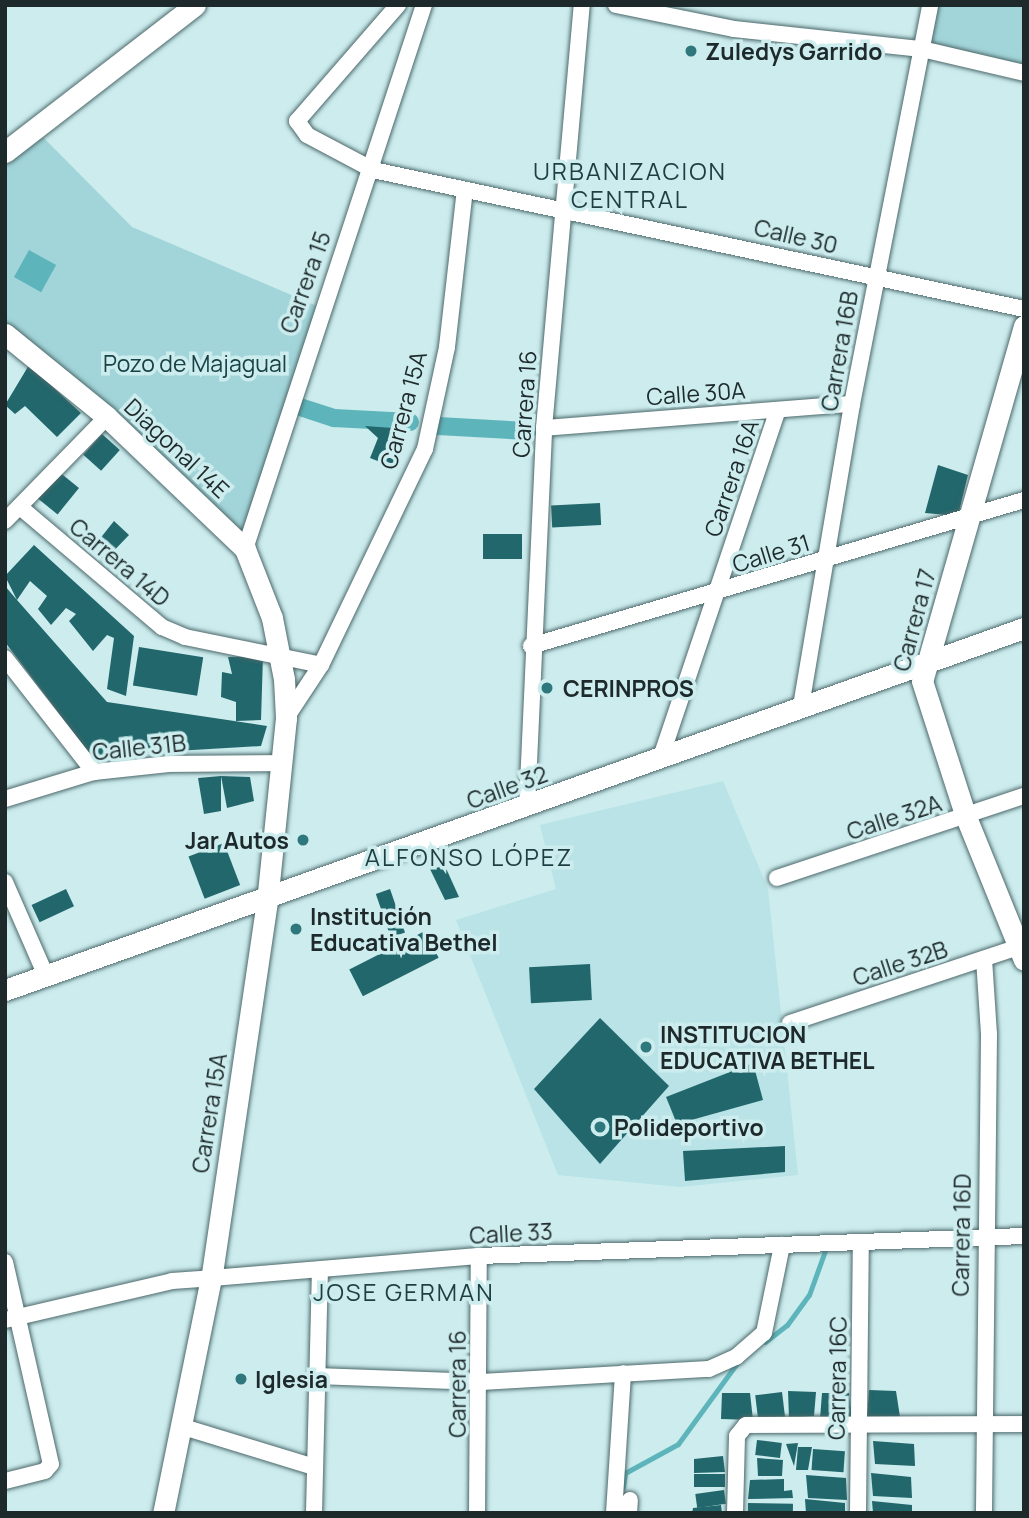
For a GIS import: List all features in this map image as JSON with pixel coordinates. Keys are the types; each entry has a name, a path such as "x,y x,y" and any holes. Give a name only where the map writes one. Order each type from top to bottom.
{"street":[{"path":"5,152 195,5"},
{"name":"Calle 30","path":"398,5 301,111 297,121 307,135 373,170 563,207 1024,309"},
{"name":"Carrera 15","path":"245,549 373,170 424,5"},
{"name":"Carrera 16","path":"527,807 531,646 544,428 582,5"},
{"path":"616,5 734,29 922,49 1024,73"},
{"name":"Carrera 16B","path":"801,706 852,404 930,5"},
{"name":"Carrera 15A","path":"286,718 320,665 425,449 447,347 465,190"},
{"name":"Carrera 17","path":"1022,950 966,817 923,693 924,663 971,517 1024,326"},
{"name":"Diagonal 14E","path":"5,334 107,417 245,549"},
{"name":"Calle 30A","path":"544,428 852,404"},
{"name":"Carrera 16A","path":"660,760 778,410"},
{"path":"5,521 107,417"},
{"name":"Calle 31","path":"531,646 715,594 1024,500"},
{"name":"Carrera 14D","path":"20,507 162,627 280,656"},
{"path":"245,549 260,580 280,656 320,665"},
{"name":"Calle 32","path":"5,990 267,901 660,760 801,706 1024,628"},
{"name":"Carrera 15A","path":"163,1513 211,1278 267,901 286,718 280,656"},
{"path":"5,657 94,772"},
{"name":"Calle 31B","path":"5,799 94,772 169,764 281,763"},
{"name":"Calle 32A","path":"777,878 1024,796"},
{"path":"5,882 46,976"},
{"name":"Calle 32B","path":"790,1023 984,959 1022,950"},
{"name":"Carrera 16D","path":"984,959 989,1034 983,1240 985,1513"},
{"name":"Calle 33","path":"13,1318 211,1278 479,1256 983,1240 1024,1236"},
{"name":"Carrera 16C","path":"858,1513 861,1244"},
{"path":"316,1376 481,1382 709,1369 736,1357 764,1333 782,1245"},
{"name":"Carrera 16","path":"477,1513 481,1382 479,1256"},
{"path":"5,1262 13,1318 51,1464 45,1471 5,1481"},
{"path":"314,1513 320,1271"},
{"path":"614,1513 623,1373"},
{"path":"735,1513 740,1430 859,1424 1024,1424"},
{"path":"180,1426 314,1467"}],"shaded area":[{"path":"29,250 56,265 41,292 14,277"},
{"name":"INSTITUCION EDUCATIVA BETHEL","path":"723,781 768,889 798,1175 680,1187 558,1175 456,920 556,889 540,825"}],"green space":[{"path":"930,5 1024,5 1024,73 922,49"},
{"name":"Pozo de Majagual","path":"35,129 132,227 324,309 242,555 5,334 5,152"}],"building":[{"path":"29,365 81,413 57,437 25,406 15,414 5,405"},
{"path":"365,426 407,429 393,467 370,458 378,438"},
{"path":"102,434 120,450 101,471 83,455"},
{"path":"938,465 968,475 958,516 925,513"},
{"path":"58,471 79,488 58,514 37,497"},
{"path":"600,503 601,525 552,528 551,506"},
{"path":"114,521 129,535 105,560 91,550"},
{"path":"483,534 522,534 522,559 483,559"},
{"path":"34,545 134,636 126,696 107,689 114,638 107,635 93,651 69,621 76,614 66,608 51,625 38,609 47,596 30,581 17,600 5,576"},
{"path":"5,586 107,702 267,726 261,746 91,756 5,642"},
{"path":"139,647 203,657 197,696 133,686"},
{"path":"263,656 261,720 236,721 236,702 221,697 222,672 232,674 228,657"},
{"path":"221,776 250,777 254,801 227,808"},
{"path":"221,776 221,811 204,814 198,778"},
{"path":"224,843 240,885 205,899 189,857"},
{"path":"445,866 459,897 445,900 430,869"},
{"path":"66,889 74,906 40,922 32,905"},
{"path":"390,889 405,932 391,937 376,894"},
{"path":"425,931 439,958 363,996 349,970"},
{"path":"590,964 592,1000 531,1003 529,967"},
{"name":"Polideportivo","path":"600,1018 669,1086 600,1164 534,1089"},
{"path":"753,1063 763,1100 677,1124 666,1097"},
{"path":"785,1146 785,1172 685,1181 683,1151"},
{"path":"869,1390 896,1391 900,1417 867,1417"},
{"path":"788,1391 816,1392 814,1416 789,1418"},
{"path":"782,1392 785,1418 758,1421 755,1395"},
{"path":"722,1393 750,1393 753,1420 721,1419"},
{"path":"822,1393 849,1393 852,1420 820,1419"},
{"path":"757,1440 782,1443 780,1458 755,1455"},
{"path":"873,1441 914,1444 915,1466 875,1464"},
{"path":"798,1443 794,1466 786,1444"},
{"path":"798,1447 812,1447 808,1470 796,1470"},
{"path":"813,1449 845,1451 843,1472 812,1470"},
{"path":"723,1456 725,1472 694,1473 694,1459"},
{"path":"757,1458 783,1460 782,1476 758,1476"},
{"path":"871,1473 911,1477 912,1498 873,1496"},
{"path":"694,1474 725,1474 725,1487 694,1487"},
{"path":"806,1475 846,1478 847,1500 808,1498"},
{"path":"784,1479 784,1491 792,1490 793,1498 748,1499 750,1480"},
{"path":"724,1490 726,1504 697,1508 695,1494"},
{"path":"805,1499 845,1503 845,1513 806,1513"},
{"path":"872,1501 912,1505 912,1513 873,1513"},
{"path":"748,1503 793,1504 793,1513 748,1513"},
{"path":"721,1505 722,1513 692,1513 693,1508"}],"waterway":[{"path":"300,407 334,418 410,422"},
{"path":"438,426 528,431"},
{"path":"765,1342 787,1325 809,1295 826,1248"},
{"path":"623,1487 625,1473 678,1444 737,1363"}],"place":[{"name":"Zuledys Garrido","path":"691,51"},
{"name":"CERINPROS","path":"547,688"},
{"name":"Jar Autos","path":"303,840"},
{"name":"Institución Educativa Bethel","path":"296,929"},
{"name":"INSTITUCION EDUCATIVA BETHEL","path":"646,1047"},
{"name":"Polideportivo","path":"600,1127"},
{"name":"Iglesia","path":"241,1379"}],"district":[{"name":"URBANIZACION CENTRAL","path":"630,185"},
{"name":"ALFONSO LÓPEZ","path":"469,857"},
{"name":"JOSE GERMAN","path":"404,1292"}]}
